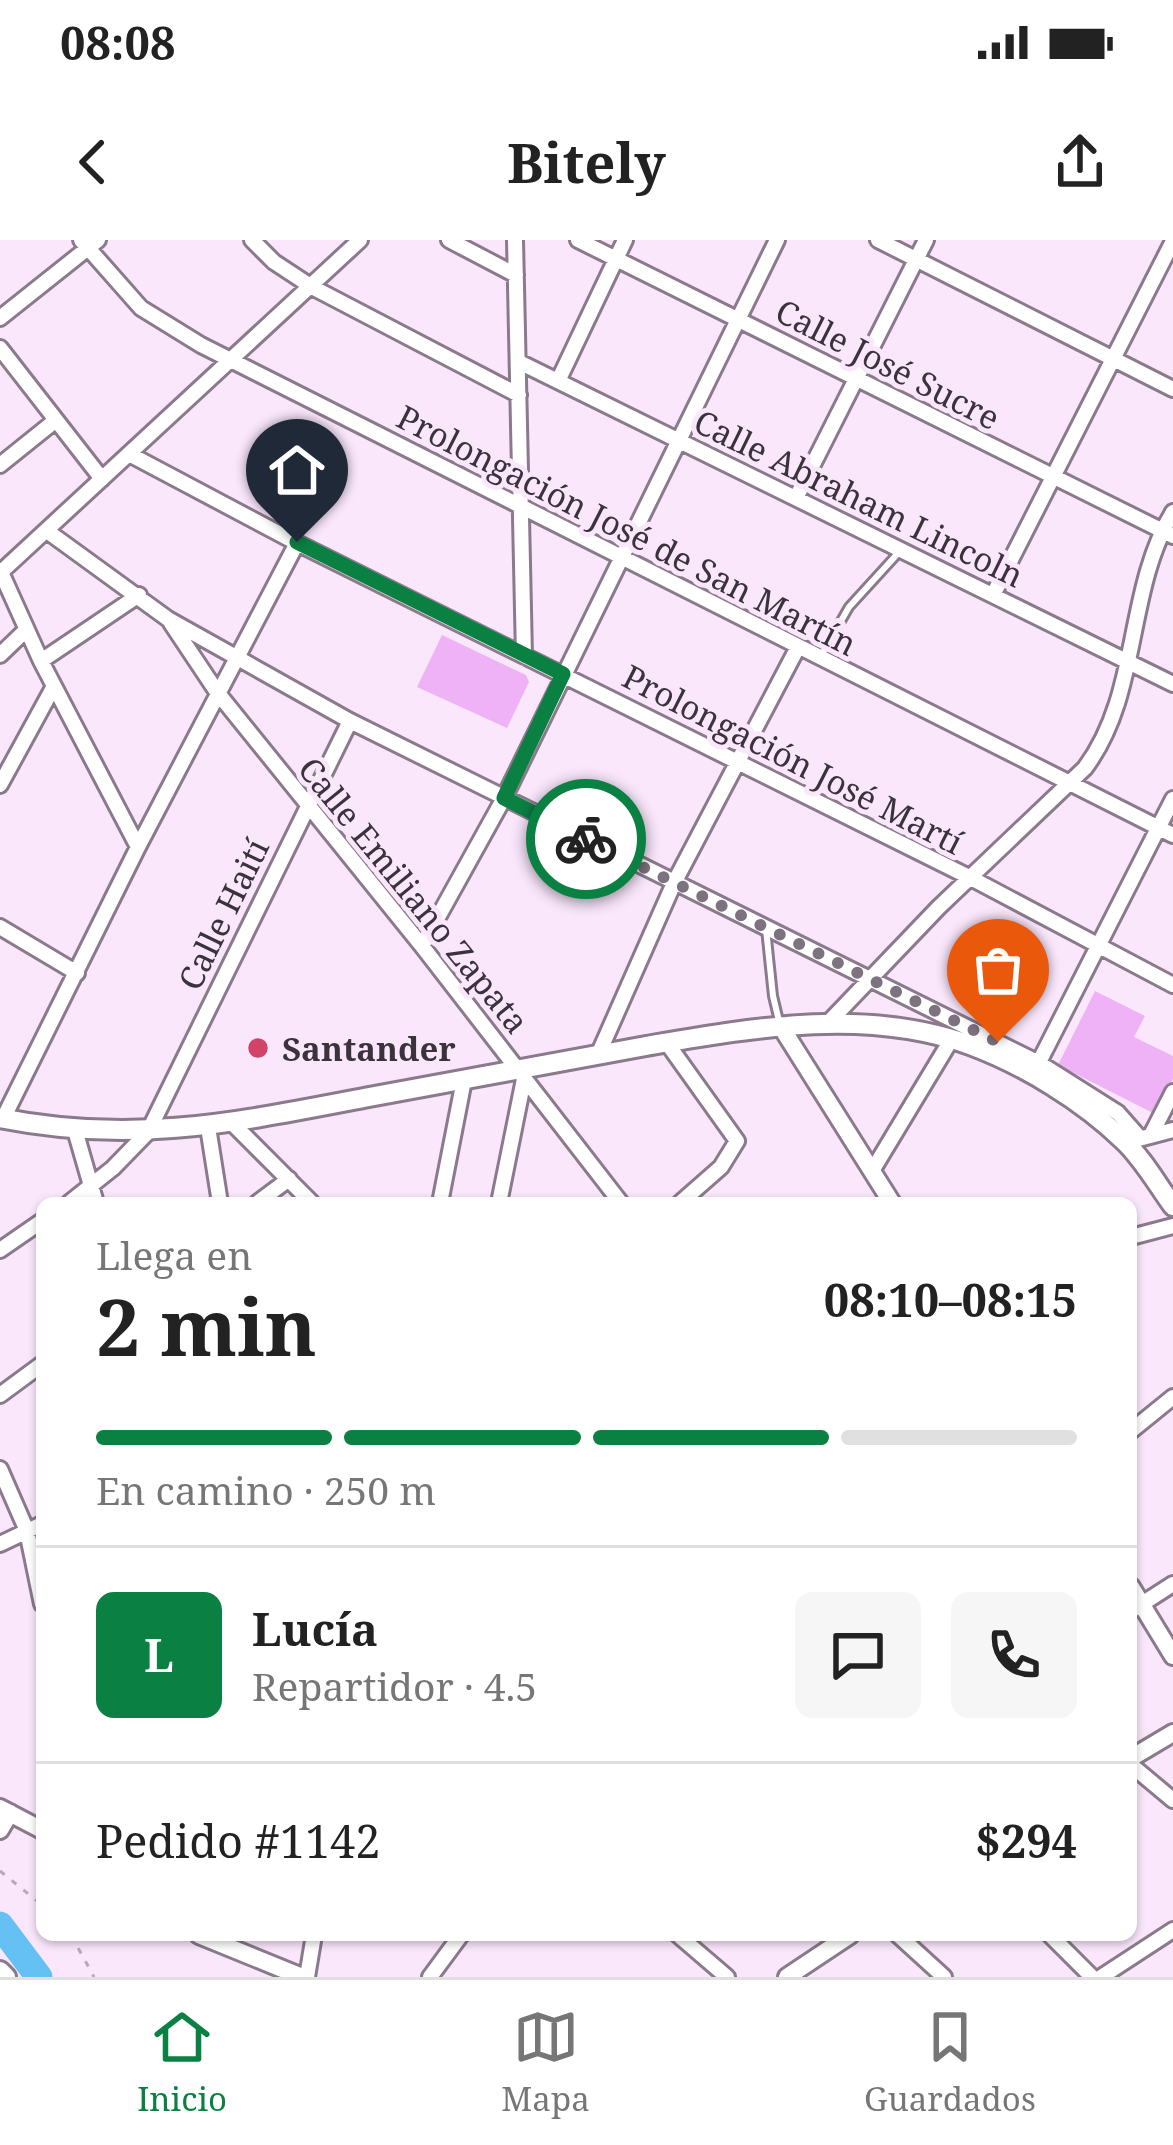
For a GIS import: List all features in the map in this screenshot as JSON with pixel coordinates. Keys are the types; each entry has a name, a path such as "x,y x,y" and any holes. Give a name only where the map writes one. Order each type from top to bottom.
{"main road":[{"path":"2,1119 75,1130 148,1132 208,1127 780,1025 893,1028 951,1040 1035,1069 1100,1120 1139,1139 1173,1206"}],"street":[{"path":"252,240 274,262 312,286 519,395"},
{"path":"138,847 41,661 1,571 360,240"},
{"path":"449,240 516,274"},
{"path":"515,240 524,656"},
{"name":"Calle José Sucre","path":"578,240 1167,533"},
{"path":"559,379 625,240"},
{"path":"422,946 504,798 777,240"},
{"path":"878,240 1173,389"},
{"path":"797,496 926,240"},
{"path":"993,596 1172,240"},
{"path":"0,318 89,243"},
{"name":"Prolongación José de San Martín","path":"89,243 141,308 232,360 1166,831"},
{"path":"0,348 102,479"},
{"name":"Calle Abraham Lincoln","path":"519,362 1173,684"},
{"path":"0,465 56,420"},
{"name":"Prolongación José Martí","path":"131,455 969,877 1173,985"},
{"path":"827,1024 1098,751 1127,663 1143,576 1173,512"},
{"path":"47,531 168,619 234,658 350,721 872,980 1035,1069 1166,831 1173,799"},
{"path":"2,1119 297,542"},
{"path":"41,661 139,595"},
{"name":"Calle Emiliano Zapata","path":"168,619 217,692 616,1197"},
{"path":"0,655 26,630"},
{"path":"598,1055 674,883 798,647"},
{"path":"1,778 54,686"},
{"name":"Calle Haití","path":"93,1196 148,1132 350,721"},
{"path":"0,927 77,973"},
{"path":"780,1025 888,1197"},
{"path":"872,1171 951,1040"},
{"path":"667,1043 735,1136 731,1154 686,1197"},
{"path":"500,1197 522,1074"},
{"path":"441,1197 464,1080"},
{"path":"1139,1139 1173,1093"},
{"path":"232,1123 305,1197"},
{"path":"208,1127 219,1197"},
{"path":"75,1130 93,1196"},
{"path":"1139,1139 1173,1130"},
{"path":"265,1197 289,1179"},
{"path":"0,1250 36,1225"},
{"path":"1137,1235 1173,1226"},
{"path":"0,1395 36,1368"},
{"path":"1137,1427 1173,1397"},
{"path":"0,1469 27,1531 36,1575"},
{"path":"0,1544 36,1527"},
{"path":"1137,1606 1173,1584"},
{"path":"1137,1608 1173,1656"},
{"path":"1137,1757 1173,1733"},
{"path":"1137,1767 1173,1800"},
{"path":"0,1830 5,1810 36,1828"},
{"path":"1057,1941 1096,1977 1173,1930"},
{"path":"215,1941 304,1977 313,1941"},
{"path":"430,1977 457,1941"},
{"path":"685,1941 728,1977"},
{"path":"787,1977 841,1941"},
{"path":"905,1941 944,1977"}],"lane":[{"path":"820,657 849,607 901,550"},
{"path":"766,929 772,996 780,1025"}],"path":[{"path":"0,1871 36,1900"},
{"path":"73,1941 94,1977"}],"building":[{"path":"442,635 526,675 529,682 507,728 417,687"},
{"path":"1095,991 1145,1016 1134,1037 1173,1056 1173,1079 1155,1114 1058,1065"}],"waterway":[{"path":"0,1925 39,1977"}],"way so far":[{"path":"586,839 998,1042"}],"place":[{"name":"Santander","path":"258,1048"}],"route":[{"path":"297,542 563,674 504,798 586,839"}]}
